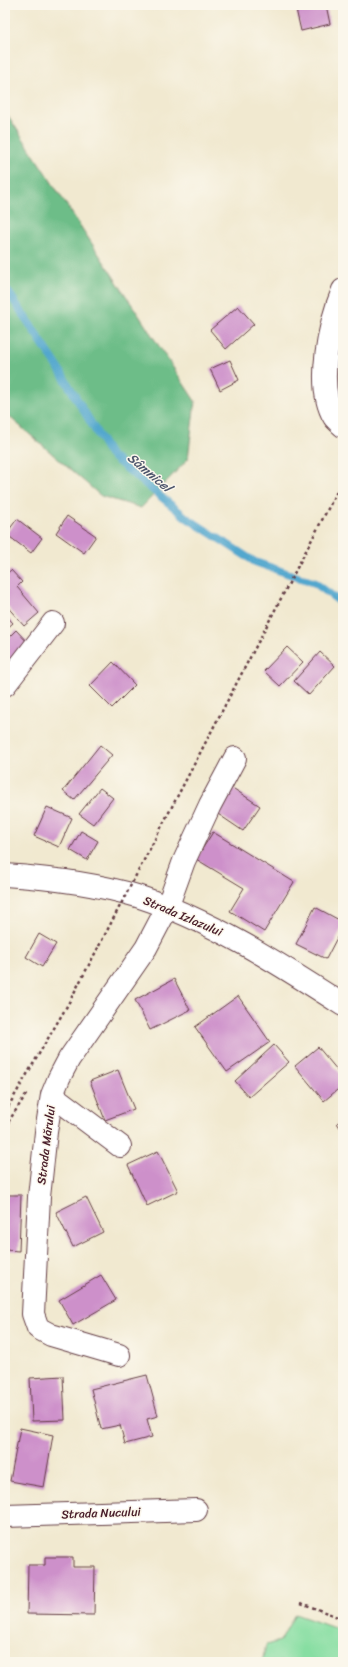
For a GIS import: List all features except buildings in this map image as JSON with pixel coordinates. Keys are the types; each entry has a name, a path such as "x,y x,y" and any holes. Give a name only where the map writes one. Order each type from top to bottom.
{"street":[{"path":"343,290 336,307 326,352 325,392 334,418 343,426"},
{"path":"5,685 53,623"},
{"name":"Strada Mărului","path":"119,1355 52,1335 38,1328 33,1314 39,1197 52,1095 69,1059 146,948 167,908 194,840 210,805 235,758"},
{"name":"Strada Izlazului","path":"5,876 47,878 102,887 136,896 227,934 284,967 343,1005"},
{"path":"52,1095 120,1146"},
{"name":"Strada Nucului","path":"5,1516 196,1510"}],"path":[{"path":"5,1112 67,1006 343,480"},
{"path":"301,1604 343,1619"}],"green space":[{"path":"5,111 195,401 188,459 141,508 101,496 5,413"},
{"path":"295,1614 343,1631 343,1662 262,1662 266,1645 280,1641"}],"waterway":[{"name":"Sâmnicel","path":"5,289 56,364 110,455 187,518 255,562 315,583 343,604"}]}
